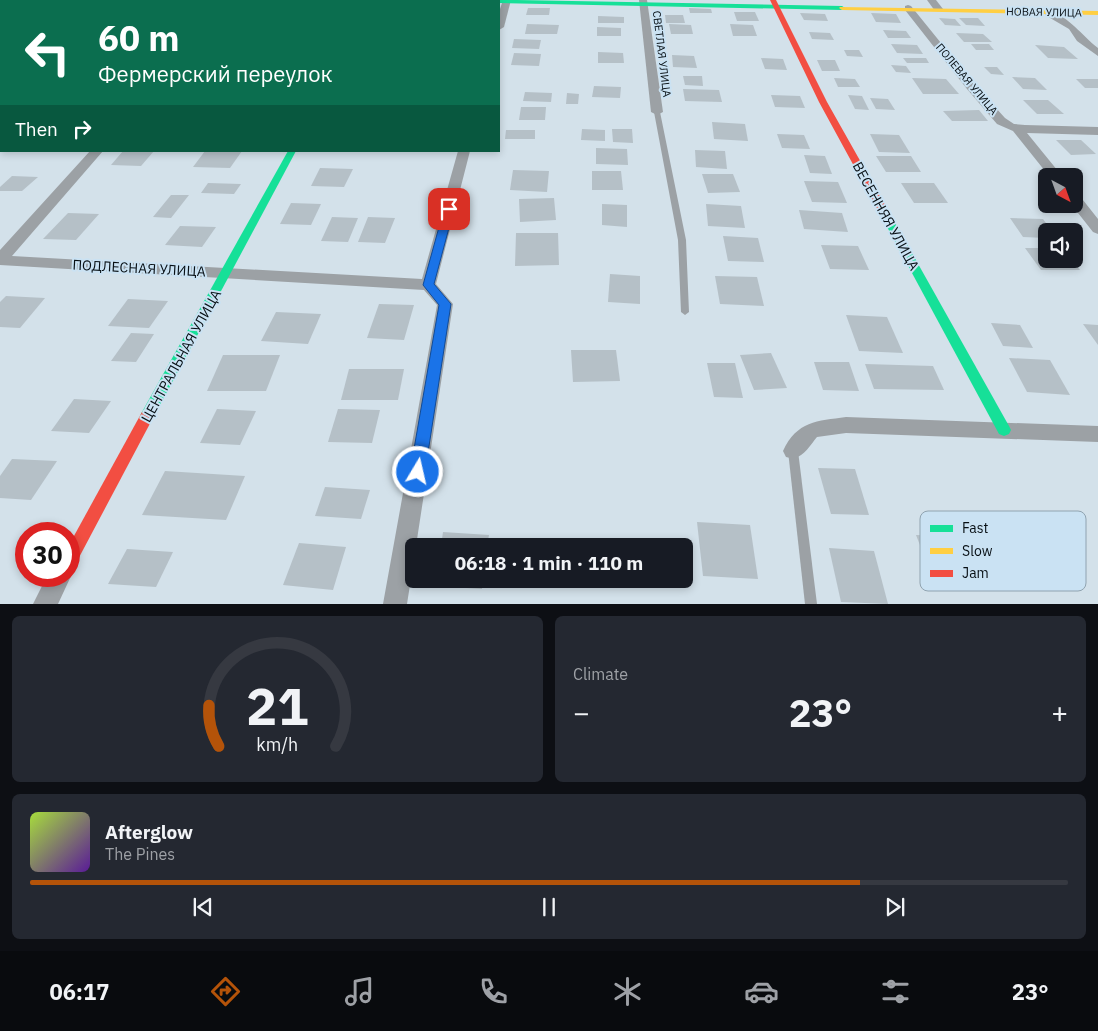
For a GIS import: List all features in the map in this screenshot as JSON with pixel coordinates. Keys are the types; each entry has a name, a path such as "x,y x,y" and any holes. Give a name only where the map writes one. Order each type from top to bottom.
{"street":[{"name":"НОВАЯ УЛИЦА","path":"419,0 774,3 908,8 935,4 1048,13 1098,13"},
{"path":"500,22 506,0"},
{"name":"СВЕТЛАЯ УЛИЦА","path":"643,2 657,112"},
{"name":"ВЕСЕННЯЯ УЛИЦА","path":"774,3 823,102 1004,430"},
{"name":"ПОЛЕВАЯ УЛИЦА","path":"908,8 971,87 1001,121 1011,127 1018,128 1098,131"},
{"path":"1048,13 1072,27 1080,39 1098,53"},
{"path":"1018,128 1050,168"},
{"path":"0,259 96,152"},
{"name":"ЦЕНТРАЛЬНАЯ УЛИЦА","path":"80,540 291,152"},
{"path":"396,604 445,304 428,285 464,152"},
{"path":"1083,209 1098,228"},
{"name":"ПОДЛЕСНАЯ УЛИЦА","path":"0,259 428,285"},
{"path":"793,451 812,430 846,425 1098,434"},
{"path":"45,604 54,587"}],"lane":[{"path":"657,112 682,240 685,312"},
{"path":"793,451 811,604"}],"building":[{"path":"528,8 550,8 549,15 526,15"},
{"path":"689,8 711,9 712,13 690,13"},
{"path":"734,12 755,12 759,21 737,21"},
{"path":"800,13 825,14 828,21 804,20"},
{"path":"871,13 896,14 901,23 876,22"},
{"path":"665,15 683,15 685,23 666,23"},
{"path":"598,16 624,17 624,23 598,23"},
{"path":"939,18 955,19 961,26 945,25"},
{"path":"959,18 978,18 985,26 966,25"},
{"path":"527,24 559,25 557,34 525,34"},
{"path":"669,24 691,25 693,34 671,34"},
{"path":"730,24 753,25 757,36 733,36"},
{"path":"597,27 621,28 621,36 597,36"},
{"path":"883,30 906,31 911,38 888,38"},
{"path":"809,32 830,33 834,40 812,39"},
{"path":"956,33 983,34 992,42 964,42"},
{"path":"514,39 541,40 539,49 512,48"},
{"path":"891,44 917,45 923,54 897,53"},
{"path":"971,44 989,44 994,50 976,50"},
{"path":"1035,45 1064,47 1078,59 1048,58"},
{"path":"844,50 859,50 863,57 847,56"},
{"path":"598,52 623,53 624,63 598,63"},
{"path":"514,53 541,54 539,66 511,65"},
{"path":"672,55 694,56 697,68 673,67"},
{"path":"761,58 783,59 787,70 765,69"},
{"path":"903,58 926,58 929,63 907,63"},
{"path":"817,60 835,60 840,71 822,71"},
{"path":"891,65 906,66 911,73 896,72"},
{"path":"984,67 997,67 1004,75 991,74"},
{"path":"683,76 702,76 703,86 685,85"},
{"path":"1012,77 1035,78 1047,90 1023,89"},
{"path":"834,78 855,79 860,87 838,87"},
{"path":"912,78 946,79 959,94 923,94"},
{"path":"1076,79 1098,79 1098,88 1085,88"},
{"path":"594,86 621,87 620,98 592,97"},
{"path":"683,89 719,90 722,102 685,101"},
{"path":"525,92 552,93 551,102 523,101"},
{"path":"567,93 579,94 578,104 566,104"},
{"path":"771,95 800,96 805,108 775,107"},
{"path":"848,95 862,96 869,110 855,109"},
{"path":"870,98 888,99 895,110 876,109"},
{"path":"1023,100 1048,100 1064,114 1037,114"},
{"path":"521,107 546,107 545,120 519,120"},
{"path":"979,110 988,121 952,121 943,111"},
{"path":"712,122 745,124 748,141 714,139"},
{"path":"582,129 605,130 605,141 581,140"},
{"path":"612,129 632,129 633,143 613,142"},
{"path":"506,130 535,130 535,139 505,139"},
{"path":"777,134 804,135 810,149 782,148"},
{"path":"870,134 899,135 910,153 879,152"},
{"path":"1056,140 1081,140 1096,154 1071,155"},
{"path":"596,148 627,149 628,165 596,164"},
{"path":"695,150 725,151 727,169 696,167"},
{"path":"122,152 153,152 141,166 111,165"},
{"path":"204,152 241,152 230,168 193,167"},
{"path":"804,155 825,156 832,174 810,173"},
{"path":"876,156 911,156 921,172 886,172"},
{"path":"320,168 353,169 344,187 311,186"},
{"path":"513,170 549,171 547,192 510,190"},
{"path":"592,171 621,171 623,190 592,190"},
{"path":"702,174 733,174 740,192 708,193"},
{"path":"12,176 38,177 22,191 0,191 0,187"},
{"path":"804,181 838,182 847,203 812,202"},
{"path":"208,183 241,184 234,194 201,193"},
{"path":"901,183 934,183 948,203 914,203"},
{"path":"171,195 189,195 171,218 153,217"},
{"path":"554,198 556,220 520,222 519,199"},
{"path":"291,203 321,204 311,225 280,224"},
{"path":"602,204 627,205 627,227 602,225"},
{"path":"706,204 741,206 745,228 708,226"},
{"path":"799,210 842,213 848,232 804,229"},
{"path":"68,213 99,214 76,240 43,239"},
{"path":"332,217 358,218 348,242 321,241"},
{"path":"368,217 395,218 385,243 358,242"},
{"path":"1010,218 1043,219 1046,223 1038,223 1038,238 1023,237"},
{"path":"180,226 216,227 202,247 165,245"},
{"path":"516,233 558,233 559,265 515,266"},
{"path":"723,236 758,238 764,262 728,261"},
{"path":"821,245 858,246 869,270 830,269"},
{"path":"1025,248 1038,248 1038,266"},
{"path":"1040,268 1078,268 1080,270 1041,270"},
{"path":"610,274 640,276 640,304 608,302"},
{"path":"715,276 757,277 764,306 720,304"},
{"path":"6,296 45,298 20,328 0,327 0,302"},
{"path":"128,299 168,301 149,328 108,326"},
{"path":"379,304 414,305 404,340 367,338"},
{"path":"276,312 321,314 308,344 261,341"},
{"path":"846,315 887,317 903,353 859,351"},
{"path":"991,323 1020,325 1033,348 1003,346"},
{"path":"1083,324 1098,325 1098,345"},
{"path":"131,333 154,334 136,362 111,361"},
{"path":"571,350 616,350 620,381 573,382"},
{"path":"771,353 787,388 754,390 740,355"},
{"path":"223,355 280,355 266,391 207,391"},
{"path":"1009,358 1050,360 1070,395 1027,392"},
{"path":"814,362 849,362 859,391 823,390"},
{"path":"707,363 735,363 743,398 714,397"},
{"path":"865,364 933,366 944,390 874,389"},
{"path":"349,369 404,369 398,400 341,400"},
{"path":"74,399 111,401 89,433 51,431"},
{"path":"217,409 256,411 240,445 200,443"},
{"path":"338,409 380,410 372,443 328,442"},
{"path":"12,459 57,461 31,500 0,498 0,476"},
{"path":"818,468 855,469 869,515 831,514"},
{"path":"165,471 245,476 226,520 142,515"},
{"path":"325,487 370,490 361,519 315,516"},
{"path":"697,522 750,525 758,579 703,576"},
{"path":"443,532 489,535 488,538 442,538"},
{"path":"916,535 920,535 920,545"},
{"path":"299,543 346,547 333,590 283,585"},
{"path":"829,548 874,551 888,604 841,602"},
{"path":"127,549 173,552 156,587 108,584"}],"traffic: fast":[{"path":"500,2 842,8"},
{"path":"147,416 291,152"},
{"path":"884,212 1004,430"}],"traffic: slow":[{"path":"842,8 1098,13"}],"traffic: jam":[{"path":"773,0 823,102 884,212"},
{"path":"80,540 147,416"}],"route":[{"path":"418,472 445,304 428,285 449,209"}]}
